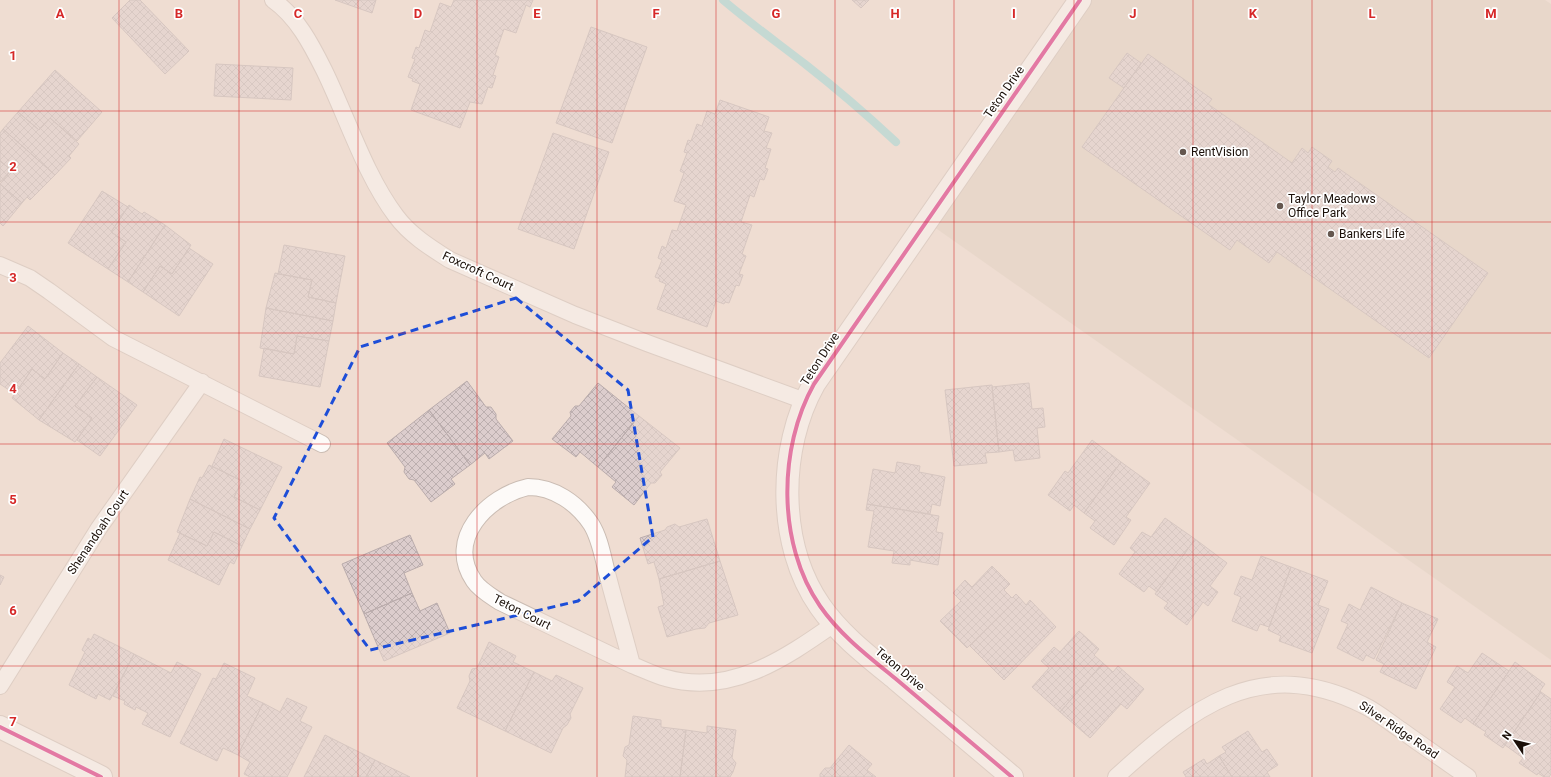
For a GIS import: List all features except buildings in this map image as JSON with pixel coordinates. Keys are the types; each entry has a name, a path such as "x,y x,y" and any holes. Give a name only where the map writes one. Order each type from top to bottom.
{"street":[{"name":"Teton Drive","path":"1012,777 849,640 819,606 808,586 795,553 789,521 787,487 791,445 805,401 825,367 1080,0"},
{"path":"0,727 101,777"}],"lane":[{"name":"Foxcroft Court","path":"272,0 285,9 298,25 317,56 382,195 397,217 413,234 450,260 575,315 647,344 805,401"},
{"path":"0,265 30,278 113,338 322,444"},
{"name":"Shenandoah Court","path":"0,686 99,528 202,382"},
{"name":"Teton Court","path":"632,665 599,545 591,525 578,509 554,492 540,487 528,487 516,490 485,510 474,522 468,533 464,549 466,566 474,582 500,602 632,665 665,678 681,682 716,683 746,676 768,666 834,624"},
{"name":"Silver Ridge Road","path":"1116,777 1194,712 1219,699 1239,691 1265,686 1290,684 1327,690 1364,705 1468,777"}],"highlighted area":[{"path":"516,298 628,390 653,537 578,601 370,650 274,518 360,347"}],"shaded area":[{"name":"Taylor Meadows Office Park","path":"1080,0 1545,0 1551,4 1551,660 927,222"}],"waterway":[{"path":"723,0 829,83 896,142"}],"cycle path":[{"path":"1012,777 855,645 828,617 820,606 806,581 796,554 790,525 787,496 789,466 794,437 802,409 814,384 1080,0"},
{"path":"0,727 101,777"}],"place":[{"name":"RentVision","path":"1183,152"},
{"name":"Taylor Meadows Office Park","path":"1280,206"},
{"name":"Bankers Life","path":"1331,234"}]}
